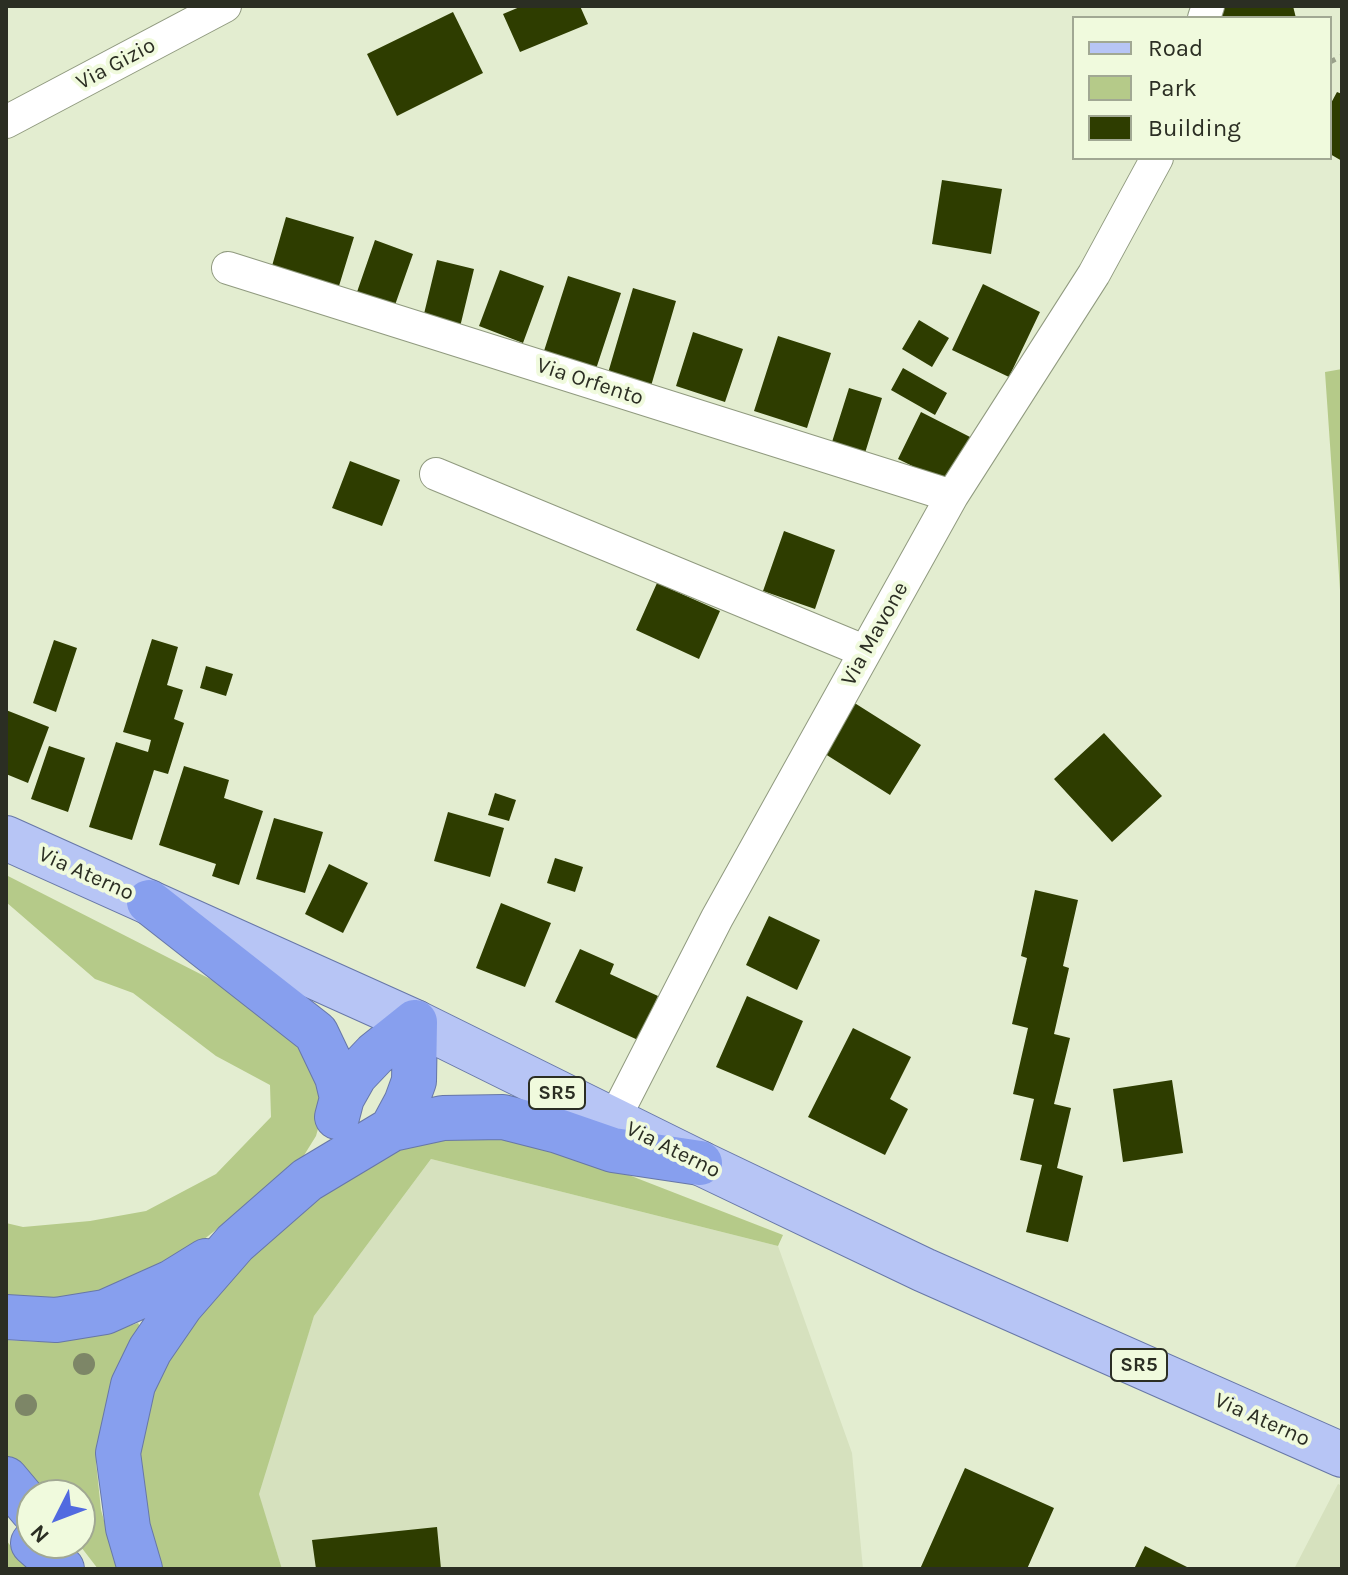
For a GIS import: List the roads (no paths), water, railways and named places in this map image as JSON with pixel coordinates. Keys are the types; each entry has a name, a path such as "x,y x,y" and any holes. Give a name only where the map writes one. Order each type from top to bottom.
{"highway":[{"path":"149,902 316,1033 337,1077 342,1098"},
{"path":"307,1180 355,1075 375,1054 415,1022"},
{"path":"392,1129 414,1081 415,1022"},
{"path":"140,1569 125,1516 118,1453 133,1385 150,1350 181,1305 235,1243 307,1180 392,1129 443,1118 503,1117 613,1150 700,1163"},
{"path":"6,1317 56,1320 105,1312 172,1282 235,1243"}],"main road":[{"name":"Via Aterno","path":"6,838 415,1022 924,1270 1342,1455"}],"street":[{"name":"Via Gizio","path":"6,122 225,6"},
{"name":"Via Mavone","path":"613,1121 717,918 864,651 952,496 1094,274 1156,160"},
{"name":"Via Orfento","path":"228,268 952,496"},
{"path":"436,474 864,651"}]}
